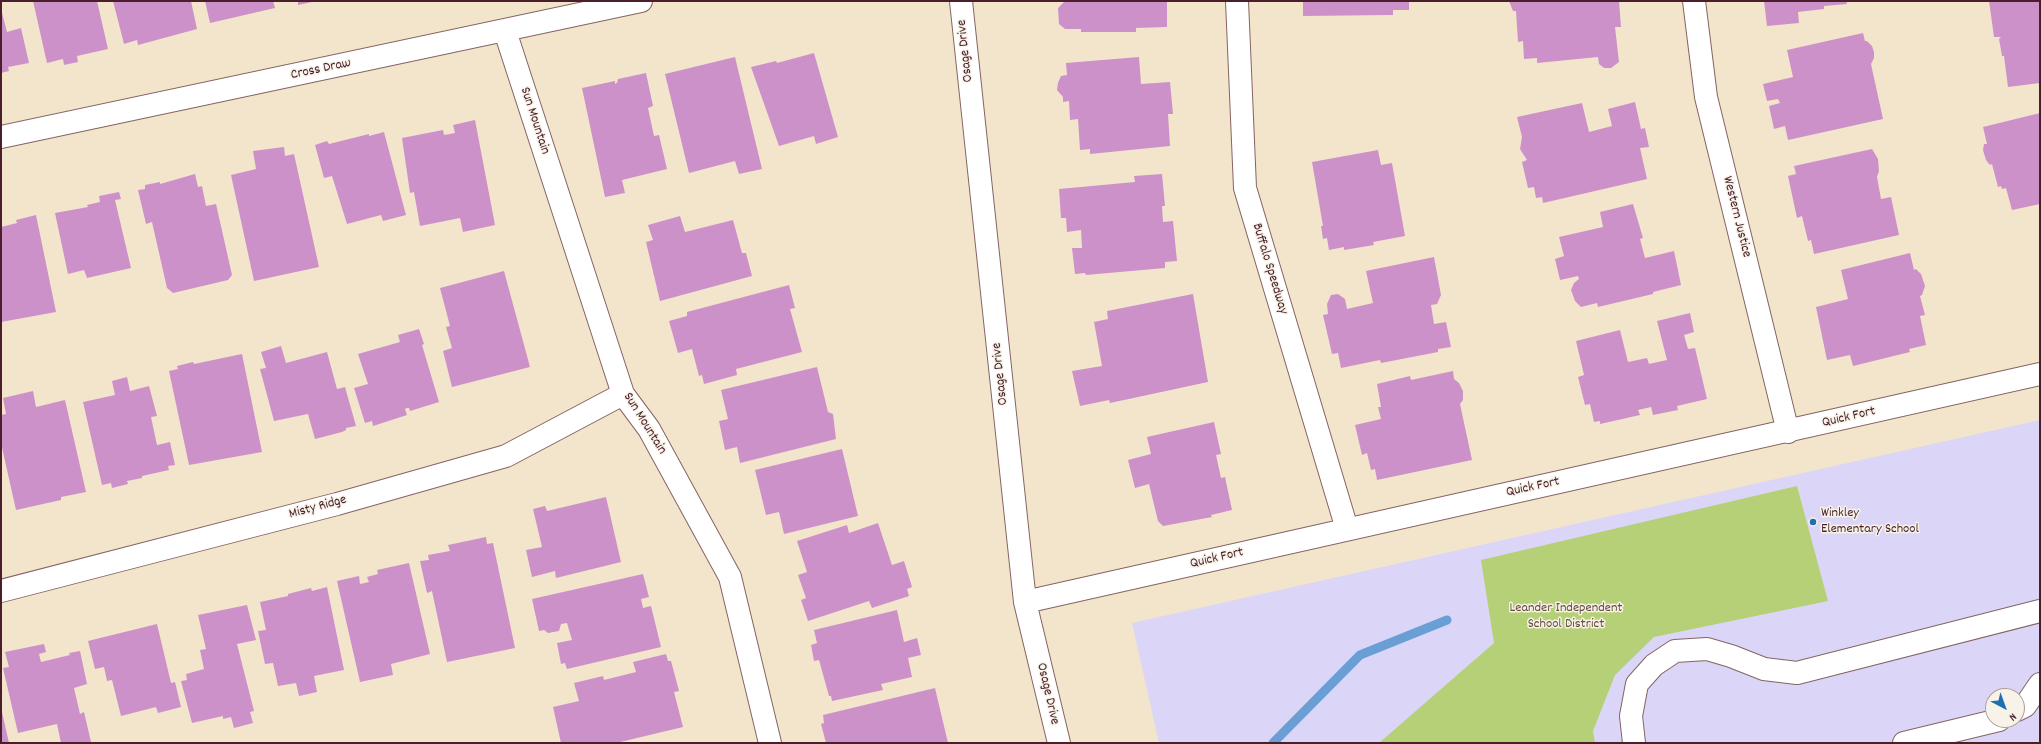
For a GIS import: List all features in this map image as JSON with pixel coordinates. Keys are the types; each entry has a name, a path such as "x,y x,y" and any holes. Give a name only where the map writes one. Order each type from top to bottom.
{"street":[{"name":"Cross Draw","path":"1,137 641,1"},
{"name":"Osage Drive","path":"961,1 1026,602 1059,743"},
{"name":"Buffalo Speedway","path":"1237,1 1245,188 1347,529"},
{"name":"Western Justice","path":"1694,1 1706,97 1788,432"},
{"name":"Sun Mountain","path":"505,31 623,394 649,429 730,577 770,743"},
{"name":"Quick Fort","path":"1026,602 1347,529 1788,432 2040,374"},
{"name":"Misty Ridge","path":"1,591 337,504 506,456 623,394"},
{"path":"1634,743 1631,716 1637,684 1654,665 1675,651 1707,649 1731,656 1764,669 1797,672 2040,611"},
{"path":"2025,706 2040,684"},
{"path":"1904,743 1985,723"}],"shaded area":[{"name":"Winkley Elementary School","path":"2040,420 2040,743 1159,743 1132,623"}],"green space":[{"name":"Leander Independent School District","path":"1797,486 1828,601 1654,637 1615,675 1593,731 1595,743 1379,743 1494,643 1481,560"}],"building":[{"path":"33,1 97,1 108,49 77,56 78,62 64,65 63,59 47,63"},
{"path":"113,1 191,1 197,29 138,45 137,40 124,44"},
{"path":"205,1 273,1 275,8 210,23"},
{"path":"298,1 312,1 312,2 298,5"},
{"path":"1065,1 1167,1 1167,27 1136,28 1136,32 1081,32 1081,29 1065,29 1059,24 1058,8"},
{"path":"1303,1 1409,1 1409,10 1393,10 1393,15 1303,16"},
{"path":"1509,1 1619,1 1621,27 1615,27 1619,62 1611,68 1604,68 1599,64 1598,57 1537,63 1537,58 1524,59 1523,41 1518,42 1516,11 1513,11"},
{"path":"1764,1 1846,1 1847,4 1824,6 1824,9 1798,12 1799,23 1767,26"},
{"path":"1989,1 2040,1 2040,83 2008,87 2004,56 2002,56 1999,39 2001,37 1994,37"},
{"path":"1,9 7,32 21,28 29,63 8,67 9,71 1,73"},
{"path":"1863,33 1865,41 1872,46 1874,52 1874,58 1871,64 1883,119 1788,140 1785,126 1774,129 1769,106 1780,103 1778,99 1767,101 1763,84 1793,77 1787,50"},
{"path":"814,53 838,137 816,144 814,136 779,146 751,67 776,61 777,63"},
{"path":"735,57 762,169 739,174 735,161 689,173 665,74"},
{"path":"1139,57 1141,84 1170,82 1173,114 1168,114 1170,146 1090,154 1090,149 1080,150 1078,119 1070,120 1069,101 1063,102 1063,97 1057,90 1061,76 1067,75 1066,63"},
{"path":"646,73 653,106 648,108 654,136 659,135 667,169 622,180 625,193 605,197 582,88 615,81 615,84 617,83 618,79"},
{"path":"1635,102 1641,129 1645,128 1649,147 1640,148 1647,179 1543,203 1542,197 1536,198 1534,187 1528,188 1522,162 1527,160 1520,149 1522,137 1517,117 1582,103 1589,132 1612,126 1608,109"},
{"path":"2040,113 2040,204 2012,210 2006,188 2002,189 2001,186 1998,187 1992,164 1990,165 1986,160 1983,150 1984,144 1987,144 1983,127"},
{"path":"475,120 495,225 463,232 460,218 420,226 414,192 410,193 402,138 443,130 444,135 455,133 453,125"},
{"path":"384,132 406,215 383,221 381,215 347,224 332,176 324,178 315,145 327,141 329,144 369,134 369,136"},
{"path":"284,147 285,156 294,154 319,267 254,281 231,175 256,169 253,151"},
{"path":"1872,149 1878,159 1879,171 1877,177 1881,199 1891,197 1899,235 1814,254 1811,240 1808,241 1802,216 1797,218 1788,176 1796,174 1794,166"},
{"path":"1378,150 1381,165 1392,163 1405,236 1373,242 1374,245 1344,250 1344,247 1329,250 1327,238 1323,239 1321,226 1323,226 1312,162"},
{"path":"195,174 198,187 202,186 206,206 216,204 232,275 228,280 173,293 167,288 152,222 146,224 138,190 145,189 145,185 160,182 160,184"},
{"path":"1162,174 1165,206 1162,206 1163,222 1173,221 1177,261 1165,262 1165,268 1086,275 1085,273 1075,274 1072,248 1082,248 1081,230 1067,232 1066,218 1061,218 1059,189 1135,182 1134,176"},
{"path":"119,192 121,199 115,200 131,268 87,278 84,270 68,274 55,213 88,207 87,205 100,202 99,196"},
{"path":"1633,204 1643,238 1640,239 1645,258 1674,251 1681,285 1653,292 1653,294 1598,307 1597,303 1581,307 1575,301 1571,290 1574,283 1579,279 1578,276 1560,280 1555,259 1564,256 1559,237 1603,227 1600,212"},
{"path":"36,215 56,312 1,322 1,227 17,223 16,220"},
{"path":"680,216 685,232 733,220 742,253 746,253 752,276 660,301 646,242 653,240 648,225"},
{"path":"1910,253 1914,270 1916,269 1921,274 1925,286 1922,295 1920,296 1925,315 1920,316 1926,345 1909,349 1910,352 1853,366 1850,355 1827,360 1816,307 1848,299 1841,270"},
{"path":"1434,257 1441,295 1437,304 1431,305 1434,324 1446,322 1451,347 1438,349 1438,352 1381,363 1380,360 1341,368 1338,353 1332,354 1323,315 1328,314 1327,304 1331,295 1338,294 1345,299 1347,309 1373,303 1366,271"},
{"path":"504,271 530,367 452,387 443,351 452,348 446,327 450,326 440,288"},
{"path":"789,285 795,308 790,309 802,352 736,369 737,375 704,384 702,375 699,376 692,349 678,353 669,321 687,316 687,312"},
{"path":"1193,294 1208,382 1110,403 1109,400 1080,406 1072,371 1102,366 1094,322 1108,319 1107,311"},
{"path":"1690,313 1694,332 1684,335 1688,349 1695,348 1707,399 1677,406 1678,410 1653,415 1651,407 1638,410 1640,415 1600,424 1600,421 1594,422 1590,404 1585,405 1578,377 1584,375 1576,341 1620,330 1628,362 1647,358 1649,364 1667,360 1657,321"},
{"path":"419,329 424,344 422,345 439,402 410,411 409,408 407,408 405,409 407,415 373,426 372,421 365,423 354,388 368,384 358,354 400,342 398,335"},
{"path":"281,346 286,363 327,352 337,389 345,387 356,426 346,428 346,430 342,432 315,439 308,414 274,421 260,369 266,368 261,352"},
{"path":"242,354 262,452 189,465 169,371 178,369 177,366 193,362 194,364"},
{"path":"817,367 828,412 833,414 836,439 740,463 737,447 725,450 719,421 728,419 721,390"},
{"path":"1453,371 1454,379 1459,383 1463,391 1463,400 1460,404 1472,460 1377,480 1375,469 1371,470 1367,453 1362,455 1355,425 1381,419 1378,407 1381,407 1377,384 1410,376 1411,380"},
{"path":"127,377 130,391 149,386 157,416 151,417 157,445 170,442 175,465 168,466 169,470 142,476 142,478 127,481 128,484 112,488 111,483 102,485 83,402 115,395 112,381"},
{"path":"33,391 36,407 65,400 86,492 61,497 61,500 16,510 1,443 1,415 6,414 3,398"},
{"path":"1214,422 1221,454 1216,455 1221,478 1225,477 1232,510 1211,515 1212,517 1163,526 1158,521 1149,484 1135,488 1128,460 1151,454 1147,437"},
{"path":"842,449 858,516 784,534 779,512 766,515 755,470"},
{"path":"606,497 621,562 556,578 555,571 532,577 526,550 542,547 533,509 545,506 547,511"},
{"path":"878,523 892,565 904,561 912,587 907,589 909,596 872,608 869,601 808,621 801,600 806,598 798,575 807,572 797,541 847,525 849,533"},
{"path":"486,537 487,544 493,543 515,648 447,662 432,591 427,593 420,561 429,560 428,555 450,551 448,545"},
{"path":"409,563 430,654 391,664 393,675 360,682 337,581 359,576 360,584 369,582 367,577 378,574 377,570"},
{"path":"643,574 649,597 641,599 643,608 651,606 661,647 567,669 565,663 561,664 557,643 572,640 567,623 561,624 559,631 548,633 544,630 539,631 532,599"},
{"path":"327,587 344,670 314,676 317,692 299,696 296,683 278,686 273,663 265,664 258,631 266,630 260,602 288,596 288,594 311,588 312,591"},
{"path":"247,605 256,640 237,644 254,711 250,712 253,723 234,728 231,717 223,719 223,716 192,723 181,681 187,680 186,674 204,669 200,650 206,649 198,615"},
{"path":"897,610 904,642 917,638 921,655 908,658 912,677 881,684 883,690 832,701 831,696 829,696 819,660 814,661 811,645 817,643 814,630"},
{"path":"157,624 171,683 175,682 181,707 158,713 156,707 121,716 112,680 107,681 104,667 95,669 88,641"},
{"path":"44,644 46,652 39,654 41,662 80,651 87,684 74,688 80,714 84,712 91,742 61,743 57,724 18,733 3,668 9,667 5,652"},
{"path":"666,654 668,661 671,661 679,691 674,692 683,727 616,743 561,743 553,707 579,701 574,683 603,676 604,680 636,672 633,662"},
{"path":"935,688 948,743 826,743 821,724 824,723 823,715"},
{"path":"2,712 9,743 1,743"}],"waterway":[{"path":"1273,743 1360,655 1447,620"}],"place":[{"name":"Winkley Elementary School","path":"1813,522"}]}
